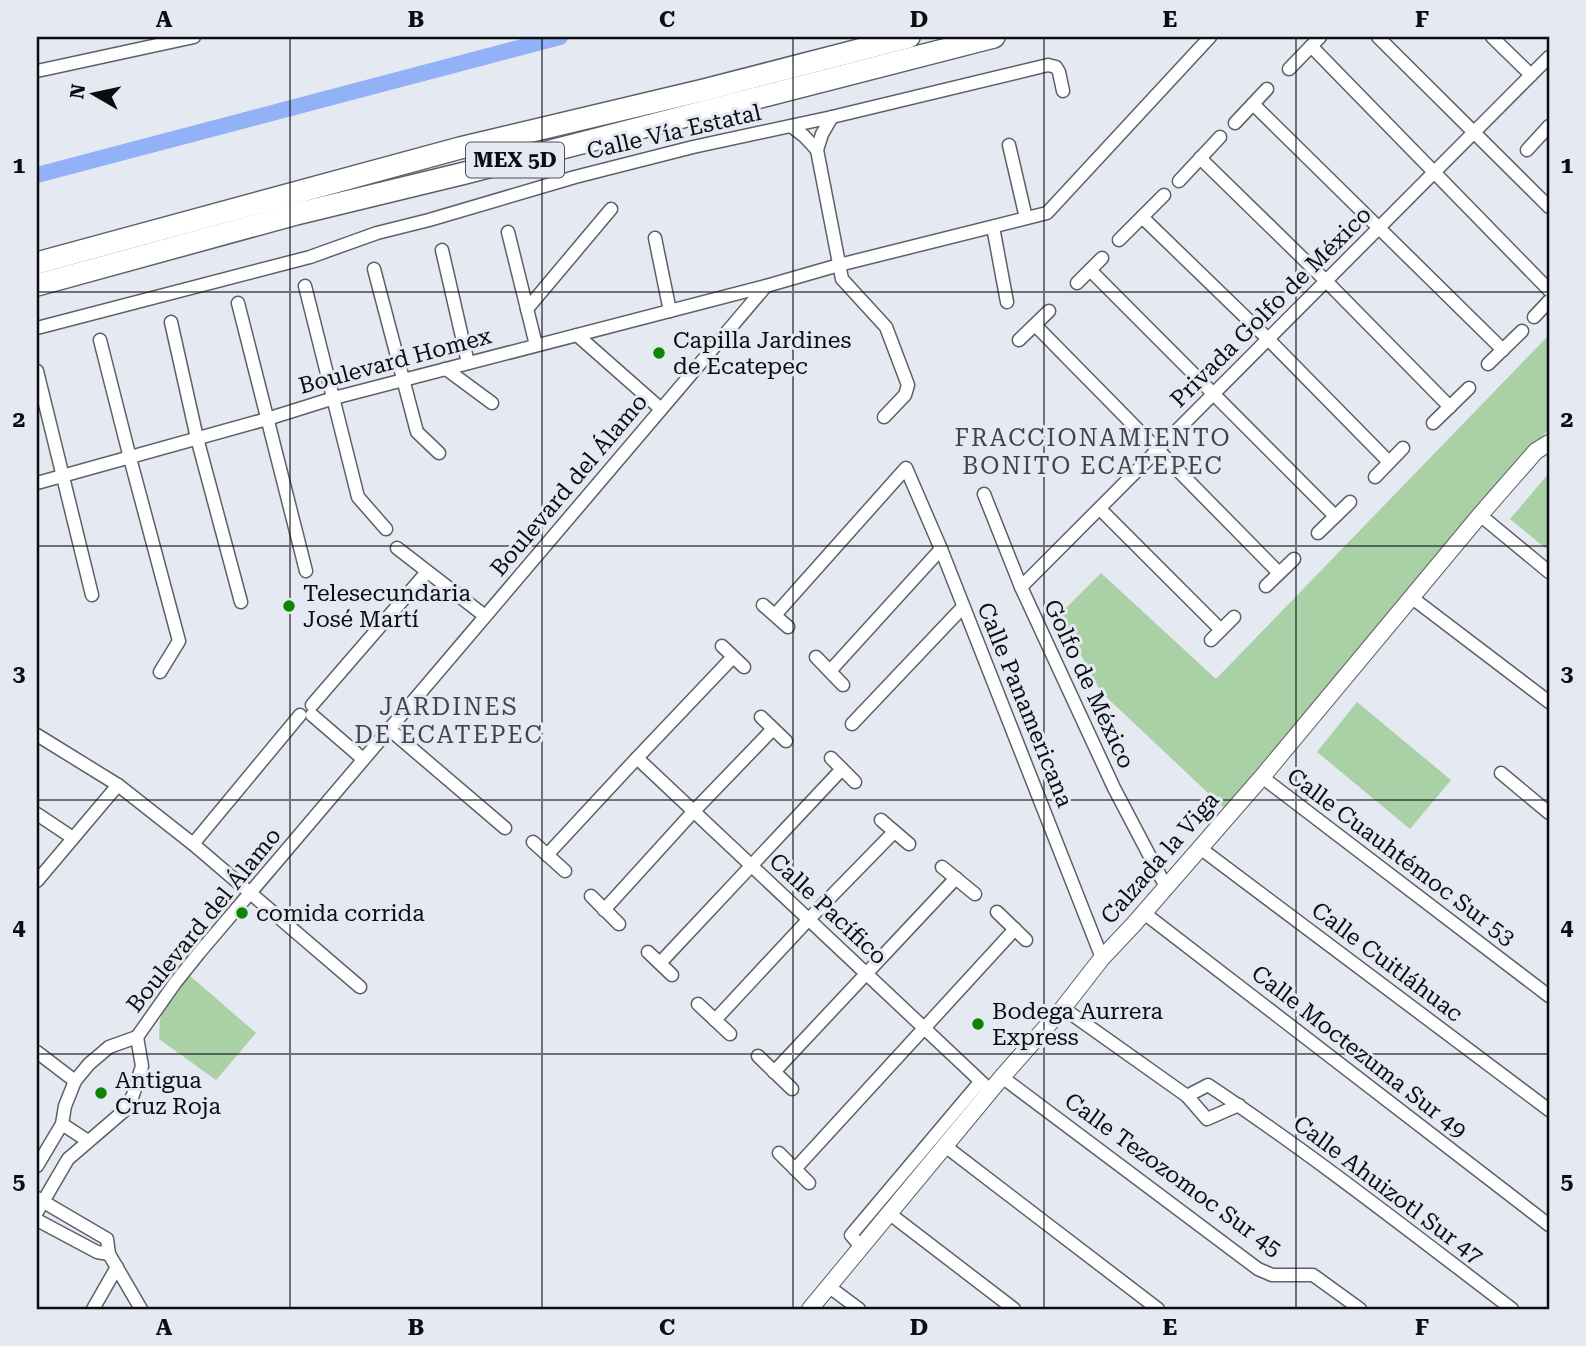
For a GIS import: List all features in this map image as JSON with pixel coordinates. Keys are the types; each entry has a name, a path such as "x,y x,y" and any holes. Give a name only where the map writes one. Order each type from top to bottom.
{"highway":[{"name":"MEX 5D","path":"37,263 460,148 704,90 909,37"},
{"name":"MEX 5D","path":"37,285 296,214 994,37"}],"main road":[{"name":"Calzada la Viga","path":"810,1309 945,1146 985,1086 1002,1077 1063,1008 1102,958 1262,777 1480,515 1536,451 1549,443"}],"street":[{"path":"37,71 194,37"},
{"name":"Boulevard Homex","path":"37,483 334,398 1047,213 1210,37"},
{"path":"1378,37 1549,207"},
{"path":"1492,37 1531,75"},
{"path":"1289,69 1315,42 1549,290"},
{"name":"Privada Golfo de México","path":"1021,587 1549,57"},
{"name":"Calle Vía Estatal","path":"37,328 310,257 377,233 693,146 832,117 1048,65 1056,67 1059,72 1063,91"},
{"path":"1235,123 1268,89"},
{"path":"1253,104 1503,350"},
{"path":"832,117 817,150 842,279 886,327 908,385 905,395 884,417"},
{"path":"791,126 817,150"},
{"path":"1527,150 1548,130"},
{"path":"1179,181 1220,138"},
{"path":"1009,145 1026,218"},
{"path":"1200,158 1450,407"},
{"path":"1119,240 1164,195"},
{"path":"527,309 611,209"},
{"path":"1142,217 1269,340 1389,463"},
{"path":"993,227 1007,302"},
{"path":"508,232 536,345"},
{"path":"655,238 670,311"},
{"path":"442,250 468,363"},
{"path":"1077,283 1102,258"},
{"path":"374,270 417,432 439,453"},
{"path":"1090,270 1335,516"},
{"path":"305,286 358,497 386,529"},
{"name":"Boulevard del Álamo","path":"137,1037 183,973 249,893 766,286"},
{"path":"1534,317 1549,301"},
{"path":"238,303 306,572"},
{"path":"1019,340 1049,311"},
{"path":"171,322 197,438 241,601"},
{"path":"1035,325 1279,573"},
{"path":"1488,364 1522,331"},
{"path":"577,335 661,409"},
{"path":"100,340 179,641 160,672"},
{"path":"446,369 492,403"},
{"path":"37,371 92,595"},
{"path":"1433,423 1469,388"},
{"path":"1376,477 1403,448"},
{"name":"Calle Panamericana","path":"775,615 906,468 941,549 1102,958"},
{"name":"Golfo de México","path":"984,494 1021,587 1114,788 1166,887"},
{"path":"1318,533 1350,502"},
{"path":"1100,509 1221,630"},
{"path":"1480,515 1549,572"},
{"path":"397,548 485,616"},
{"path":"830,671 941,549"},
{"path":"1266,586 1294,559"},
{"path":"193,844 427,572"},
{"path":"1411,597 1549,702"},
{"path":"764,605 788,627"},
{"path":"852,724 963,607"},
{"path":"1211,640 1234,617"},
{"path":"722,646 744,667"},
{"path":"547,855 733,657"},
{"path":"816,657 844,685"},
{"path":"308,712 363,760"},
{"path":"761,717 786,741"},
{"path":"389,729 505,828"},
{"path":"604,910 693,811 773,729"},
{"path":"37,735 118,785 193,844 360,987"},
{"name":"Calle Pacífico","path":"637,758 985,1086"},
{"path":"831,758 855,782"},
{"path":"660,963 842,769"},
{"path":"1501,773 1549,813"},
{"name":"Calle Cuauhtémoc Sur 53","path":"1262,777 1544,992"},
{"path":"37,881 118,785"},
{"path":"37,814 74,838"},
{"path":"881,820 909,844"},
{"path":"715,1020 808,919 894,832"},
{"path":"533,842 565,871"},
{"name":"Calle Cuitláhuac","path":"1199,848 1549,1110"},
{"path":"942,867 975,894"},
{"path":"774,1072 956,878"},
{"path":"591,896 619,924"},
{"path":"997,912 1026,940"},
{"name":"Calle Moctezuma Sur 49","path":"1144,913 1549,1225"},
{"path":"795,1169 1015,929"},
{"path":"648,952 672,975"},
{"path":"1544,992 1549,978"},
{"path":"698,1004 730,1034"},
{"path":"1063,1008 1188,1096 1206,1119 1239,1105"},
{"path":"37,1166 62,1124 65,1106 75,1081 89,1063 109,1047 137,1037 142,1066 125,1110 68,1159 39,1204 107,1239 109,1254 141,1309"},
{"path":"37,1052 75,1081"},
{"path":"758,1056 792,1090"},
{"name":"Calle Tezozomoc Sur 45","path":"1002,1077 1258,1269 1272,1275 1313,1275 1360,1309"},
{"name":"Calle Ahuizotl Sur 47","path":"1188,1096 1208,1085 1239,1105 1512,1309"},
{"path":"861,1247 851,1235 985,1086"},
{"path":"62,1124 88,1141"},
{"path":"945,1146 1158,1309"},
{"path":"779,1153 809,1183"},
{"path":"890,1214 1014,1309"},
{"path":"37,1220 97,1252 109,1254"},
{"path":"93,1309 117,1267"},
{"path":"828,1286 859,1309"}],"green space":[{"path":"1549,335 1549,429 1225,809 1101,692 1059,615 1101,573 1216,679"},
{"path":"1549,473 1549,551 1510,519"},
{"path":"1357,702 1451,780 1410,829 1317,752"},
{"path":"189,975 256,1033 216,1080 159,1039 164,1005"}],"waterway":[{"path":"37,175 560,37"}],"place":[{"name":"Capilla Jardines de Ecatepec","path":"659,353"},
{"name":"Telesecundaria José Martí","path":"289,606"},
{"name":"comida corrida","path":"242,913"},
{"name":"Bodega Aurrera Express","path":"978,1024"},
{"name":"Antigua Cruz Roja","path":"101,1093"}],"district":[{"name":"FRACCIONAMIENTO BONITO ECATEPEC","path":"1093,452"},
{"name":"JARDINES DE ECATEPEC","path":"449,721"}]}
